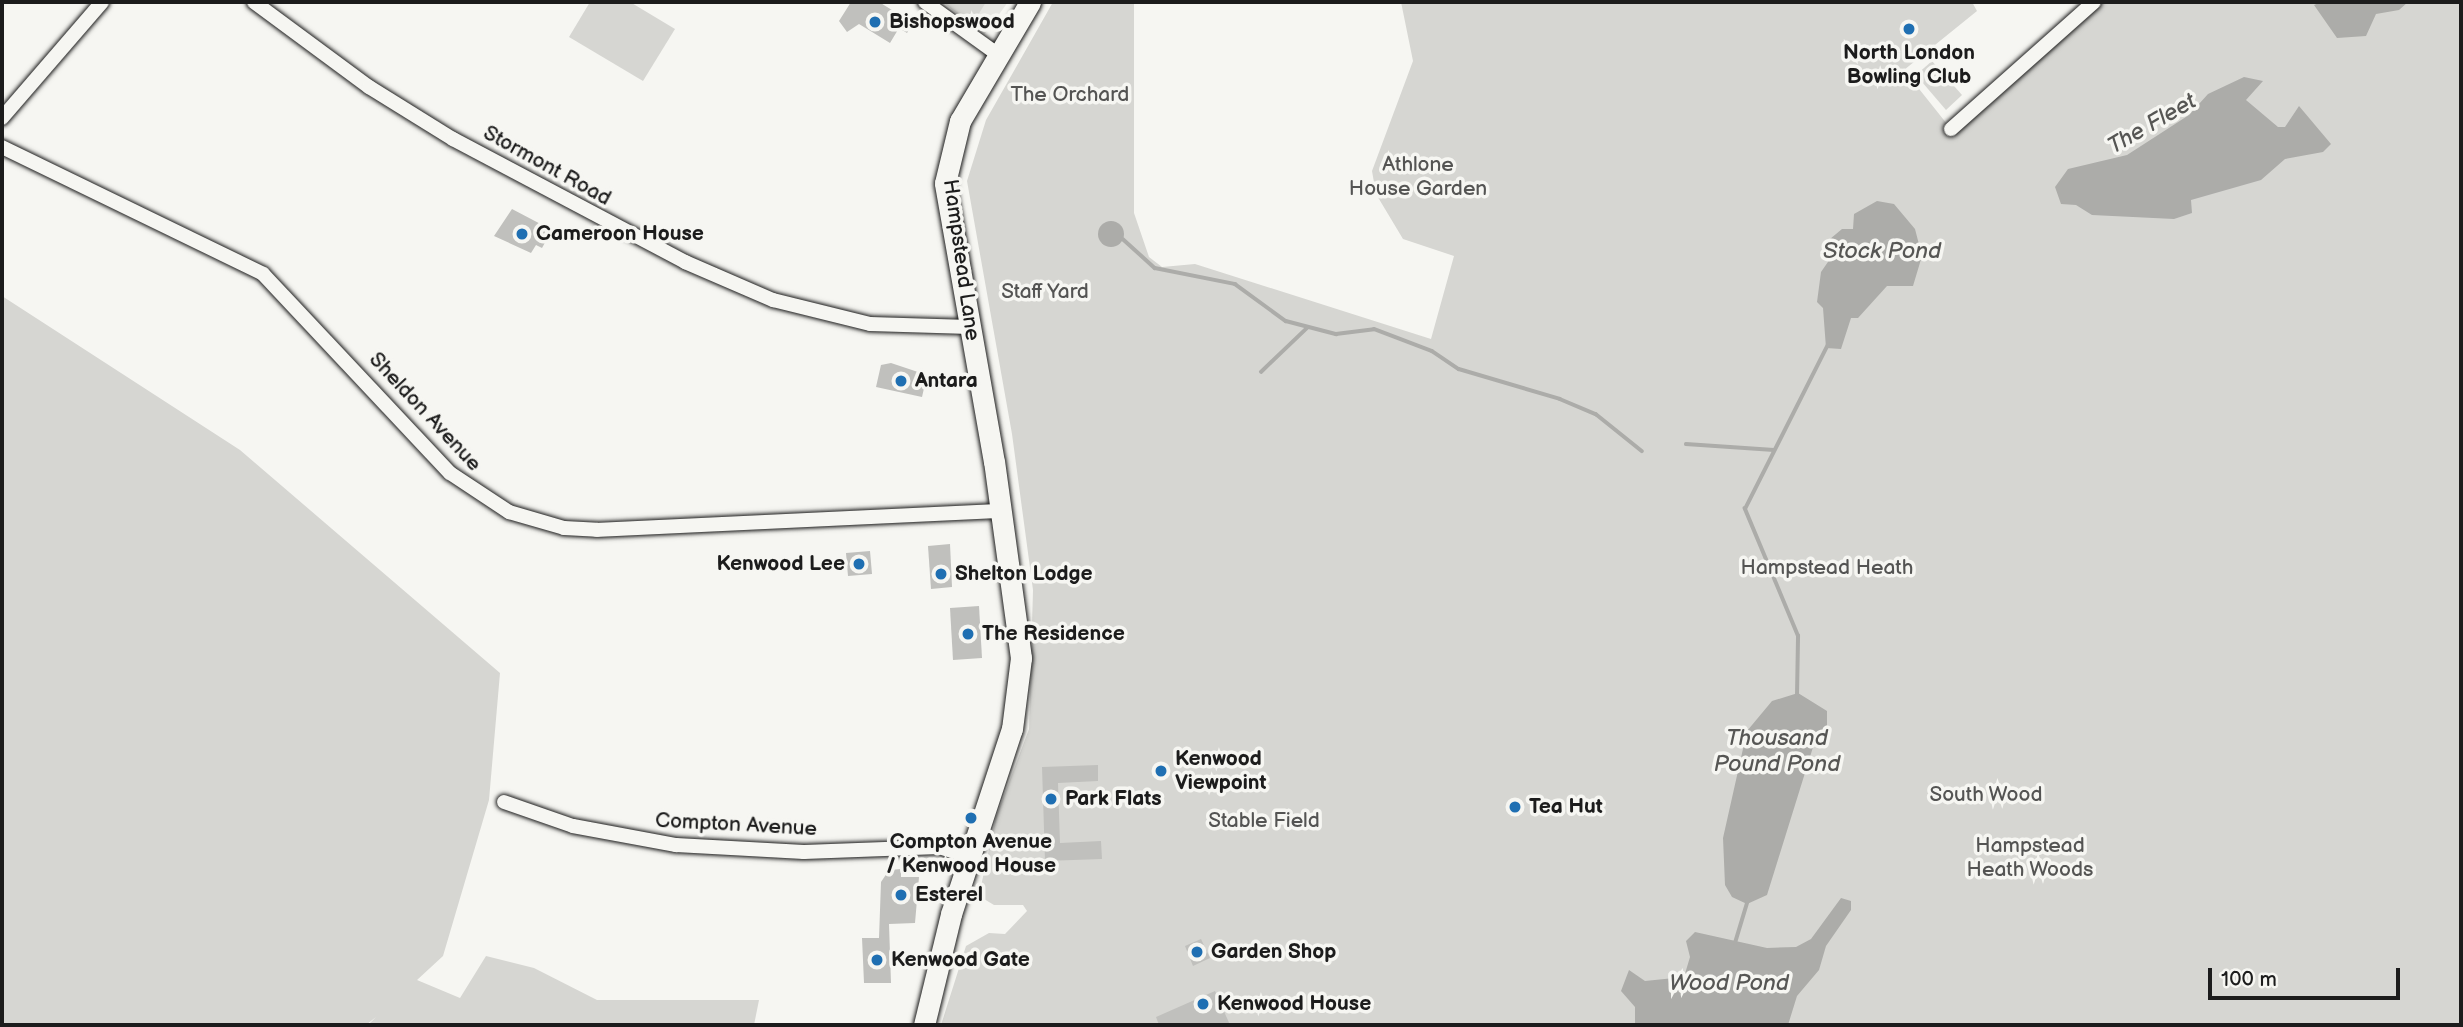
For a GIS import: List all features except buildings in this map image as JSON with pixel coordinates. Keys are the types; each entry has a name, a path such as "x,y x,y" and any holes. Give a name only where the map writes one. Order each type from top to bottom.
{"main road":[{"name":"Hampstead Lane","path":"924,1025 968,856 1012,729 1021,658 1002,511 945,183 960,121 1030,2"}],"street":[{"path":"2,118 102,2"},
{"name":"Stormont Road","path":"254,2 369,87 453,139 685,262 773,300 870,324 970,327"},
{"path":"925,2 1000,56"},
{"path":"1951,129 2094,2"},
{"name":"Sheldon Avenue","path":"2,147 263,274 450,473 509,512 564,528 597,530 1002,511"},
{"name":"Compton Avenue","path":"505,802 573,826 677,845 804,852 939,847 968,856"}],"shaded area":[{"path":"943,2 1008,2 984,35"}],"green space":[{"path":"590,2 630,2 675,29 643,81 569,37"},
{"path":"943,2 986,2 972,25"},
{"name":"Hampstead Heath","path":"1053,2 1134,2 1134,213 1149,257 1162,267 1195,264 1431,339 1454,256 1403,239 1376,194 1372,171 1413,61 1401,2 1972,2 1977,11 1904,70 1951,129 2094,2 2461,2 2461,1025 941,1025 966,946 989,933 1005,934 1027,911 1023,905 994,905 984,899 981,886 996,817 1029,729 1033,590 1012,434 967,181 986,120"},
{"path":"1932,61 1962,95 1946,110 1916,75"},
{"path":"2,296 240,450 500,673 489,800 443,956 417,980 460,998 486,956 534,968 597,1000 759,1000 754,1025 368,1025 376,1017 366,1025 2,1025"}],"water":[{"path":"2321,2 2408,2 2399,10 2376,14 2366,36 2337,38 2314,5"},
{"path":"2244,77 2263,81 2246,100 2278,127 2285,127 2299,106 2331,144 2323,152 2285,159 2261,180 2191,200 2192,213 2174,219 2092,215 2076,205 2061,204 2055,187 2068,169 2127,155 2189,115 2208,94"},
{"name":"Stock Pond","path":"1877,201 1894,204 1915,229 1922,256 1913,286 1887,286 1858,318 1851,318 1841,349 1826,348 1823,308 1817,302 1821,272 1830,259 1824,244 1842,229 1853,229 1854,214"},
{"path":"1111,221 1120,225 1124,234 1120,243 1111,247 1102,243 1098,234 1102,225"},
{"name":"Thousand Pound Pond","path":"1798,693 1827,711 1827,725 1814,744 1767,895 1747,904 1732,897 1725,885 1723,838 1747,731 1772,701"},
{"name":"Wood Pond","path":"1841,898 1851,901 1851,910 1826,946 1819,970 1797,996 1788,1025 1635,1025 1635,1007 1621,991 1629,970 1645,981 1684,977 1690,957 1686,941 1695,932 1767,948 1796,947 1811,939"}],"waterway":[{"path":"1123,239 1155,268 1235,284 1286,321 1336,334 1374,329 1432,351 1459,369 1560,399 1596,414 1642,451"},
{"path":"1261,372 1307,328"},
{"path":"1797,696 1798,636 1745,509 1828,345"},
{"path":"1686,444 1774,450"},
{"path":"1735,943 1748,900"}],"place":[{"name":"Bishopswood","path":"875,22"},
{"name":"North London Bowling Club","path":"1909,29"},
{"name":"Cameroon House","path":"522,234"},
{"name":"Antara","path":"901,381"},
{"name":"Kenwood Lee","path":"859,564"},
{"name":"Shelton Lodge","path":"941,574"},
{"name":"The Residence","path":"968,634"},
{"name":"Kenwood Viewpoint","path":"1161,771"},
{"name":"Park Flats","path":"1051,799"},
{"name":"Tea Hut","path":"1515,807"},
{"name":"Compton Avenue / Kenwood House","path":"971,818"},
{"name":"Esterel","path":"901,895"},
{"name":"Garden Shop","path":"1197,952"},
{"name":"Kenwood Gate","path":"877,960"},
{"name":"Kenwood House","path":"1203,1004"}],"park label":[{"name":"The Orchard","path":"1070,95"},
{"name":"Athlone House Garden","path":"1418,177"},
{"name":"Staff Yard","path":"1045,292"},
{"name":"South Wood","path":"1986,795"},
{"name":"Stable Field","path":"1264,821"},
{"name":"Hampstead Heath Woods","path":"2030,858"}],"water label":[{"name":"The Fleet","path":"2152,124"}]}
